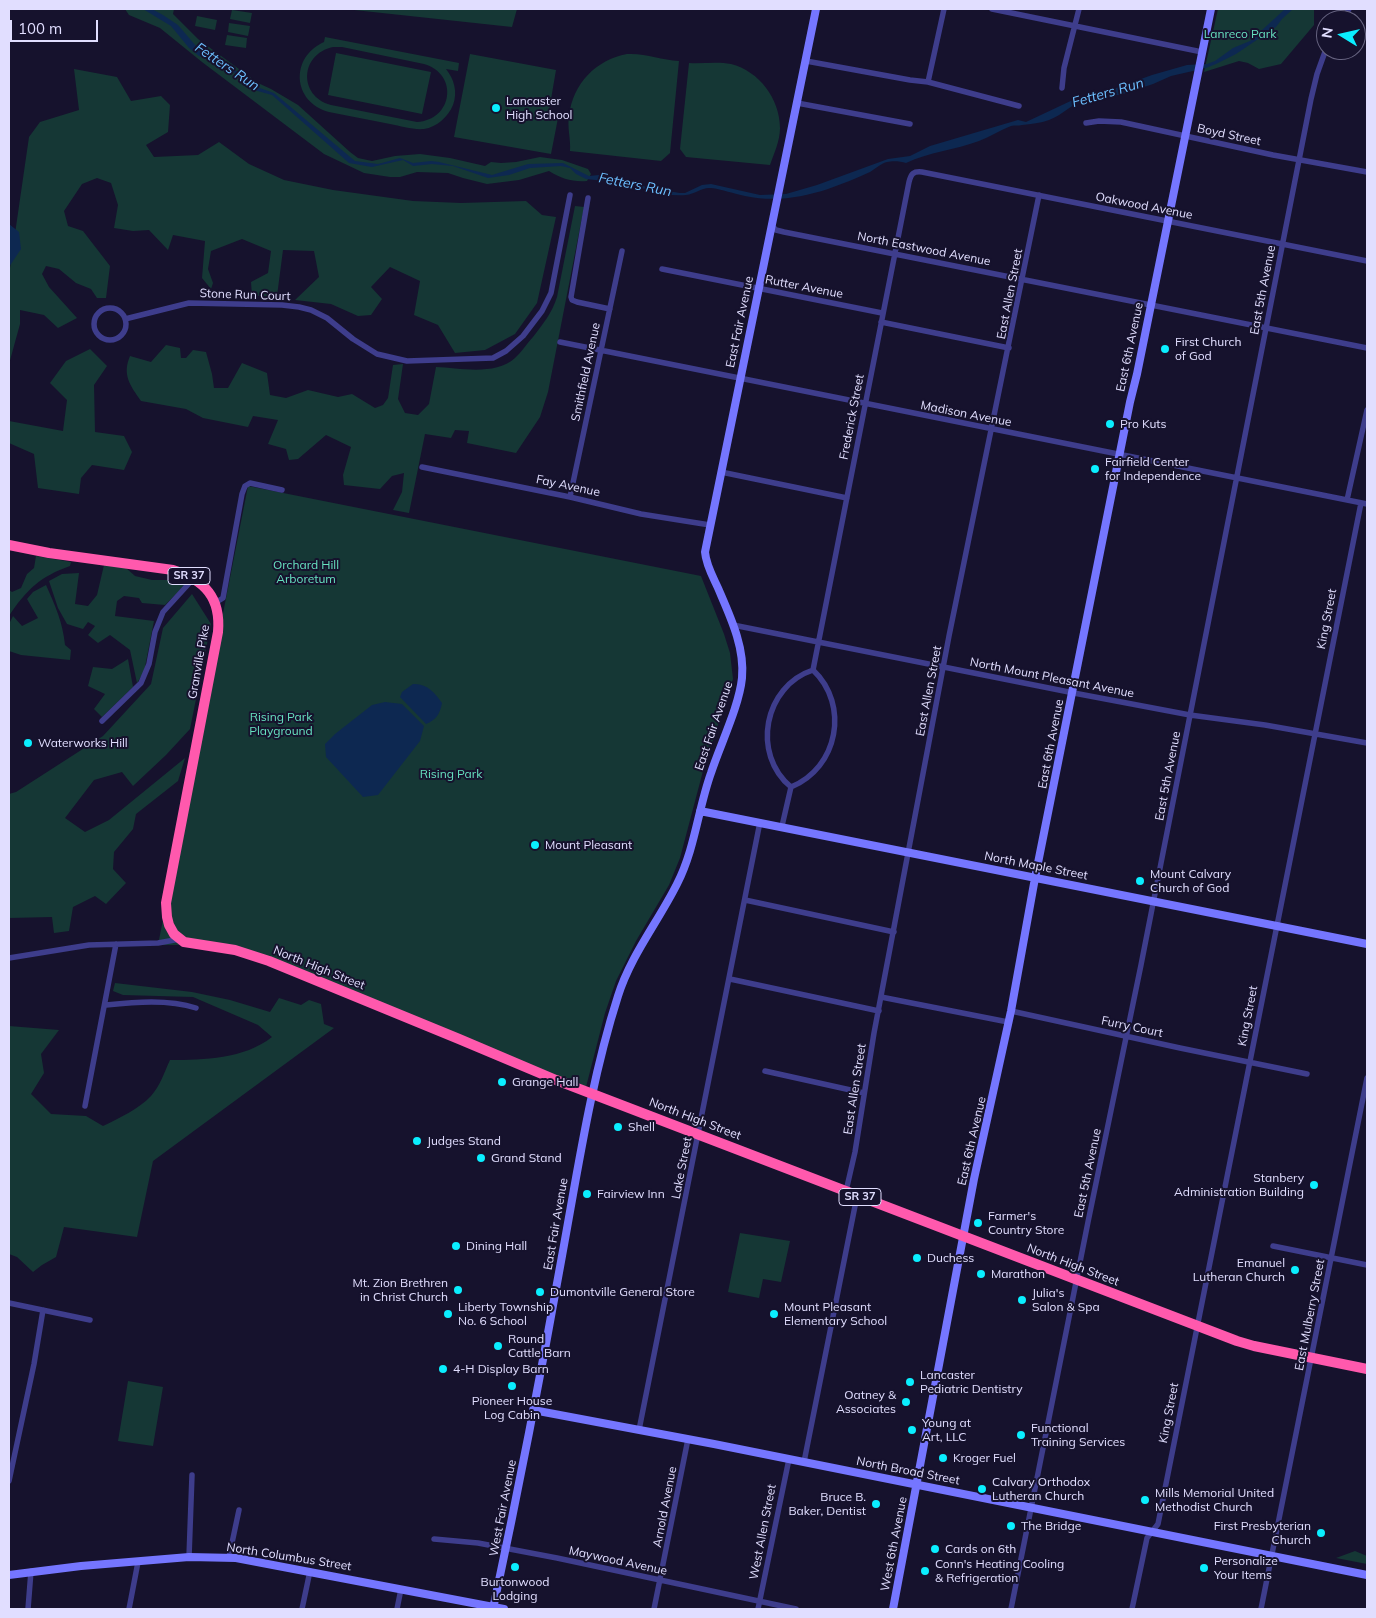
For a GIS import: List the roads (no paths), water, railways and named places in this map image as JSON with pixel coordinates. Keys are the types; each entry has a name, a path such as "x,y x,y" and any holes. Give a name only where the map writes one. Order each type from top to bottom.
{"highway":[{"name":"Granville Pike","path":"9,545 49,553 173,570 194,578 206,588 215,603 218,617 218,632 166,904 169,925 174,934 180,939"},
{"name":"North High Street","path":"180,939 191,944 235,950 269,961 556,1080 1254,1346 1367,1369"}],"street":[{"name":"East Fair Avenue","path":"533,1410 593,1094 613,1013 622,984 635,956 672,895 681,876 690,852 711,772 740,689 742,661 733,625 704,555 816,9"},
{"path":"928,82 944,9"},
{"path":"992,9 1075,25 1202,55"},
{"path":"1062,88 1064,68 1079,9"},
{"name":"East 6th Avenue","path":"917,1484 974,1179 1011,1011 1035,878 1211,9"},
{"name":"East 5th Avenue","path":"1012,1609 1282,244 1317,74 1322,60"},
{"path":"806,61 928,82 1019,106"},
{"path":"797,103 910,124"},
{"name":"Boyd Street","path":"1086,123 1112,121 1299,160 1367,172"},
{"name":"Oakwood Avenue","path":"917,171 1367,261"},
{"name":"Frederick Street","path":"813,670 882,313 911,175 917,171"},
{"name":"Stone Run Court","path":"125,319 189,303 282,305 299,307 318,313 334,322 368,349 396,360 486,360 506,351 523,336 533,325 548,301 570,195"},
{"name":"East Allen Street","path":"846,1191 944,667 1039,195"},
{"path":"588,198 571,297 572,300 577,302 610,308"},
{"name":"North Eastwood Avenue","path":"772,226 784,232 1367,348"},
{"name":"Smithfield Avenue","path":"570,497 622,251"},
{"name":"Rutter Avenue","path":"662,269 882,313"},
{"path":"104,309 117,310 125,319 124,331 115,339 103,338 94,329 95,317 104,309"},
{"path":"881,322 1009,348"},
{"name":"Madison Avenue","path":"560,342 1364,504"},
{"path":"1347,500 1367,410"},
{"name":"Fay Avenue","path":"422,467 570,497 641,514 710,526"},
{"path":"721,472 847,498"},
{"path":"215,603 224,598 245,486 250,483 282,490"},
{"name":"King Street","path":"1132,1609 1147,1538 1158,1524 1314,734 1364,504"},
{"path":"102,721 140,683 149,664 155,632 163,612 194,578"},
{"name":"North Mount Pleasant Avenue","path":"733,625 1190,715 1367,743"},
{"path":"782,826 791,787 806,779 817,770 826,758 831,743 834,724 834,704 824,683 813,670 798,677 785,688 774,704 769,724 766,743 769,755 780,776 791,787"},
{"name":"North Maple Street","path":"700,810 1367,944"},
{"name":"Lake Street","path":"639,1430 760,822"},
{"path":"745,900 894,932"},
{"name":"North High Street","path":"9,958 71,948 158,943 180,939"},
{"path":"85,1106 106,1006 116,944"},
{"path":"730,979 879,1011"},
{"path":"881,997 1008,1022"},
{"path":"106,1006 135,1002 185,1005 196,1008"},
{"name":"Furry Court","path":"1011,1011 1307,1074"},
{"path":"765,1071 864,1093"},
{"name":"East Mulberry Street","path":"1261,1609 1367,1078"},
{"path":"804,1462 858,1196"},
{"path":"1273,1246 1367,1265"},
{"path":"9,1303 90,1320"},
{"path":"9,1481 34,1364 43,1310"},
{"name":"North Broad Street","path":"533,1410 917,1484 1367,1575"},
{"name":"West Fair Avenue","path":"493,1608 533,1410"},
{"name":"Arnold Avenue","path":"654,1609 688,1439"},
{"name":"West Allen Street","path":"758,1609 789,1459"},
{"path":"189,1557 192,1475"},
{"name":"West 6th Avenue","path":"893,1609 917,1484"},
{"path":"230,1557 239,1510"},
{"name":"Maywood Avenue","path":"434,1539 458,1540 506,1549 796,1609"},
{"name":"North Columbus Street","path":"9,1575 189,1557 230,1557 504,1609"},
{"path":"129,1609 138,1562"},
{"path":"302,1609 310,1571"},
{"path":"28,1609 31,1572"},
{"path":"397,1609 401,1589"}],"water":[{"name":"Fetters Run","path":"143,9 152,9 163,15 178,25 196,46 234,69 254,86 274,93 355,161 378,164 400,158 413,163 431,161 439,162 492,175 528,164 563,163 589,176 599,175 621,179 648,188 685,193 702,185 711,184 760,195 786,194 817,185 888,159 910,156 930,146 1018,120 1026,122 1077,98 1093,98 1152,75 1187,65 1207,64 1215,61 1233,48 1250,41 1285,9 1293,9 1276,27 1236,54 1206,68 1171,76 1120,95 1108,95 1101,100 1090,102 1086,100 1049,120 1011,126 961,147 924,156 906,163 896,161 885,163 870,172 828,189 797,197 766,199 711,188 686,195 670,195 644,189 620,180 614,182 586,179 576,174 570,168 561,166 530,168 509,175 488,178 453,166 432,164 413,166 403,160 372,167 349,163 272,95 254,90 233,72 199,56 189,48 171,26"},
{"path":"9,224 19,232 21,249 9,267"},
{"path":"413,684 426,687 442,703 437,716 426,724 400,697 402,692"},
{"path":"385,702 402,704 424,726 420,741 378,795 363,797 326,757 325,744 372,705"}],"place":[{"name":"Lancaster High School","path":"496,108"},
{"name":"First Church of God","path":"1165,349"},
{"name":"Pro Kuts","path":"1110,424"},
{"name":"Fairfield Center for Independence","path":"1095,469"},
{"name":"Waterworks Hill","path":"28,743"},
{"name":"Mount Pleasant","path":"535,845"},
{"name":"Mount Calvary Church of God","path":"1140,881"},
{"name":"Grange Hall","path":"502,1082"},
{"name":"Shell","path":"618,1127"},
{"name":"Judges Stand","path":"417,1141"},
{"name":"Grand Stand","path":"481,1158"},
{"name":"Stanbery Administration Building","path":"1314,1185"},
{"name":"Fairview Inn","path":"587,1194"},
{"name":"Farmer's Country Store","path":"978,1223"},
{"name":"Dining Hall","path":"456,1246"},
{"name":"Duchess","path":"917,1258"},
{"name":"Emanuel Lutheran Church","path":"1295,1270"},
{"name":"Marathon","path":"981,1274"},
{"name":"Mt. Zion Brethren in Christ Church","path":"458,1290"},
{"name":"Dumontville General Store","path":"540,1292"},
{"name":"Julia's Salon & Spa","path":"1022,1300"},
{"name":"Liberty Township No. 6 School","path":"448,1314"},
{"name":"Mount Pleasant Elementary School","path":"774,1314"},
{"name":"Round Cattle Barn","path":"498,1346"},
{"name":"4-H Display Barn","path":"443,1369"},
{"name":"Lancaster Pediatric Dentistry","path":"910,1382"},
{"name":"Pioneer House Log Cabin","path":"512,1386"},
{"name":"Oatney & Associates","path":"906,1402"},
{"name":"Young at Art, LLC","path":"912,1430"},
{"name":"Functional Training Services","path":"1021,1435"},
{"name":"Kroger Fuel","path":"943,1458"},
{"name":"Calvary Orthodox Lutheran Church","path":"982,1489"},
{"name":"Mills Memorial United Methodist Church","path":"1145,1500"},
{"name":"Bruce B. Baker, Dentist","path":"876,1504"},
{"name":"The Bridge","path":"1011,1526"},
{"name":"First Presbyterian Church","path":"1321,1533"},
{"name":"Cards on 6th","path":"935,1549"},
{"name":"Burtonwood Lodging","path":"515,1567"},
{"name":"Personalize Your Items","path":"1204,1568"},
{"name":"Conn's Heating Cooling & Refrigeration","path":"925,1571"}],"park label":[{"name":"Lanreco Park","path":"1240,34"},
{"name":"Orchard Hill Arboretum","path":"306,572"},
{"name":"Rising Park Playground","path":"281,724"},
{"name":"Rising Park","path":"451,774"}]}
